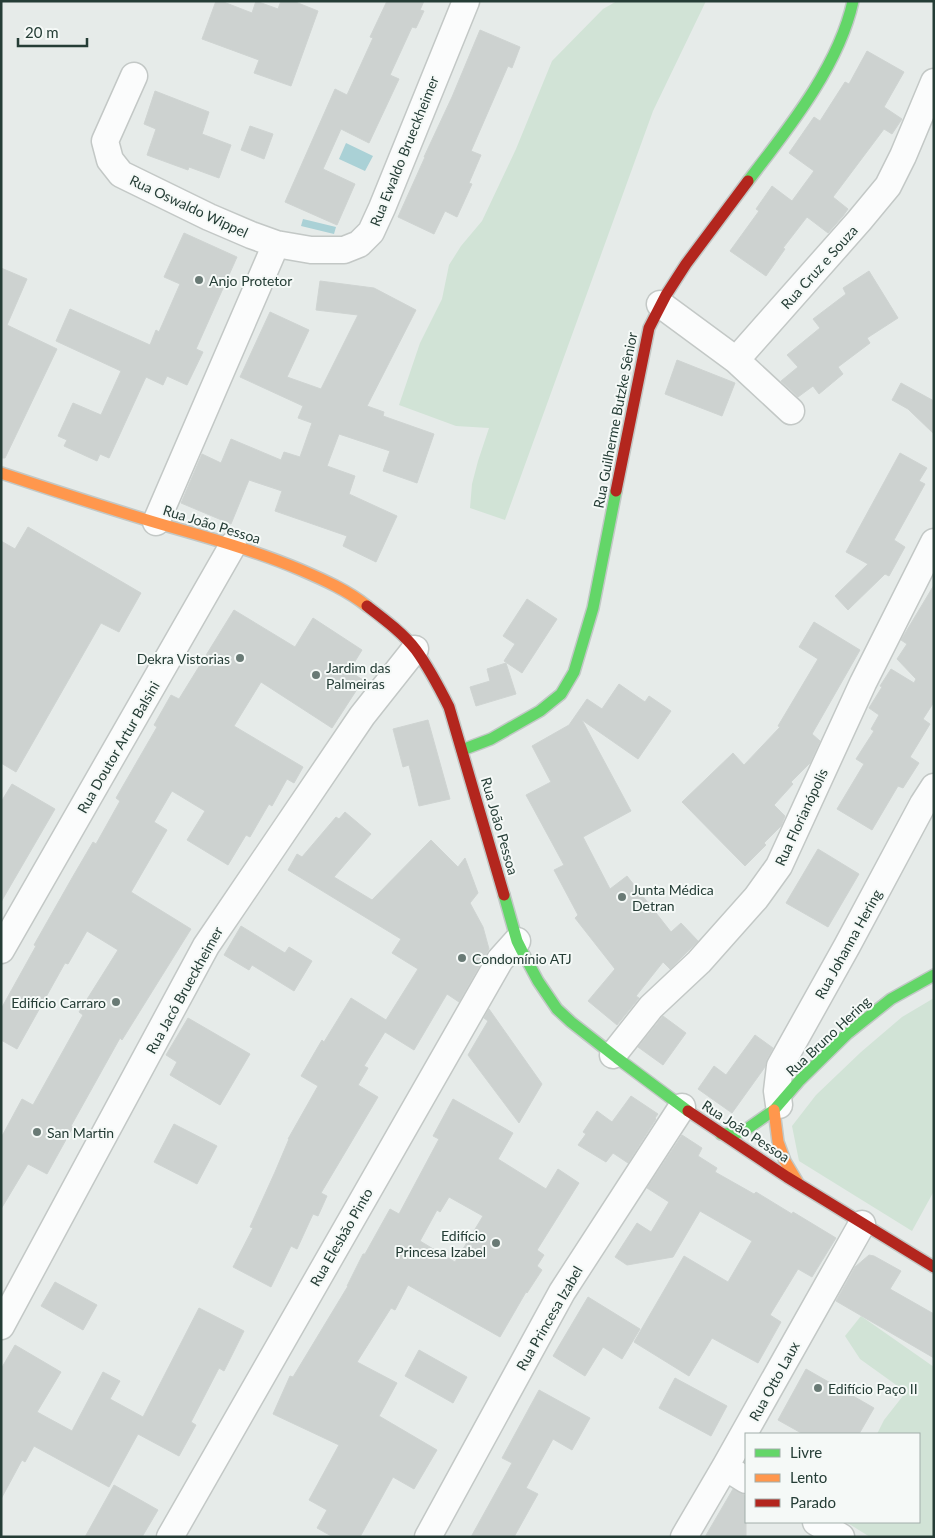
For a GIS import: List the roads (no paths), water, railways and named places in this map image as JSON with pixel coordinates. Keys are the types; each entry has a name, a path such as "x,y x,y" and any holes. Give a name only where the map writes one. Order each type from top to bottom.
{"main road":[{"name":"Rua Guilherme Butzke Sênior","path":"462,750 491,739 540,712 561,694 574,672 593,608 649,328 660,304 686,264 805,104 838,46 853,1"},
{"name":"Rua João Pessoa","path":"1,473 233,544 277,560 327,581 356,597 384,619 416,649 439,686 449,707 517,941 530,969 545,993 566,1018 612,1055 721,1134 862,1224 934,1267"},
{"name":"Rua Bruno Hering","path":"721,1134 744,1131 776,1108 800,1080 847,1034 891,999 934,975"},
{"path":"776,1108 778,1142 785,1161 799,1184"}],"street":[{"name":"Rua Ewaldo Brueckheimer","path":"276,244 311,250 344,250 359,244 371,232 466,1"},
{"name":"Rua Oswaldo Wippel","path":"134,76 105,141 110,160 120,174 209,218 276,244"},
{"name":"Rua Cruz e Souza","path":"736,360 860,221 888,186 903,156 934,82"},
{"path":"156,522 276,244"},
{"path":"660,304 736,360 791,411"},
{"name":"Rua Florianópolis","path":"612,1055 651,1007 699,962 756,898 779,866 863,683 934,542"},
{"name":"Rua Doutor Artur Balsini","path":"1,950 233,544"},
{"name":"Rua Jacó Brueckheimer","path":"1,1326 206,946 362,716 416,649"},
{"name":"Rua Johanna Hering","path":"776,1108 780,1066 934,787"},
{"name":"Rua Elesbão Pinto","path":"170,1537 500,960 517,941"},
{"name":"Rua Princesa Izabel","path":"428,1537 562,1292 682,1107"},
{"name":"Rua Otto Laux","path":"757,1433 862,1224"},
{"name":"Rua Otto Laux","path":"684,1537 736,1474 745,1456"},
{"path":"818,1523 841,1537"}],"water":[{"path":"346,143 373,156 365,171 339,159"},
{"path":"303,219 336,227 334,234 301,226"}],"place":[{"name":"Anjo Protetor","path":"199,280"},
{"name":"Dekra Vistorias","path":"240,658"},
{"name":"Jardim das Palmeiras","path":"316,675"},
{"name":"Junta Médica Detran","path":"622,897"},
{"name":"Condomínio ATJ","path":"462,958"},
{"name":"Edifício Carraro","path":"116,1002"},
{"name":"San Martin","path":"37,1132"},
{"name":"Edifício Princesa Izabel","path":"496,1243"},
{"name":"Edifício Paço II","path":"818,1388"}]}
